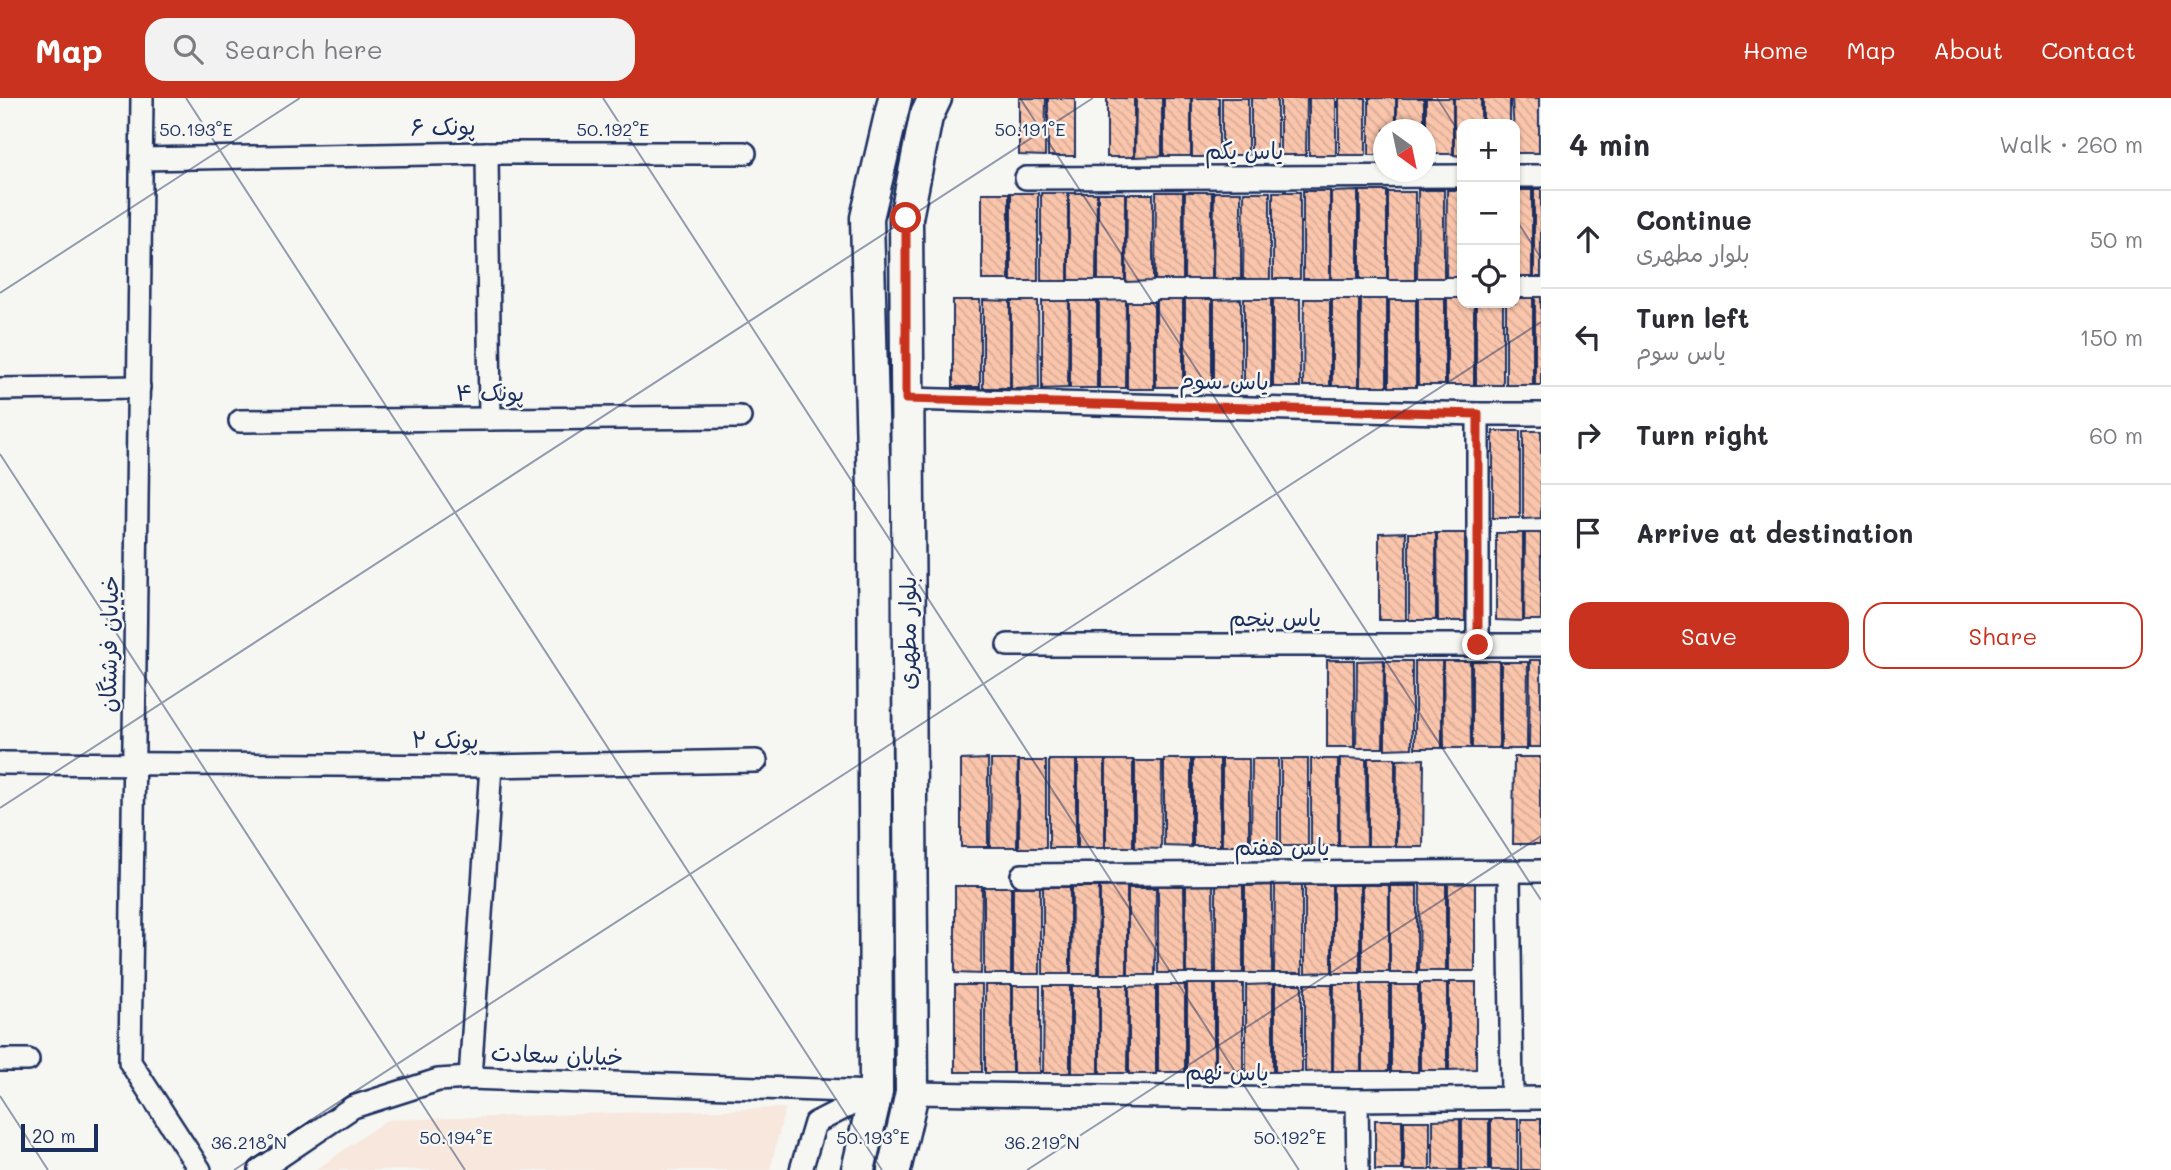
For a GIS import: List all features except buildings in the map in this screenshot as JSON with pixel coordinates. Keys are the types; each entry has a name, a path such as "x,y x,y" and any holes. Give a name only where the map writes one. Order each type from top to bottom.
{"main road":[{"name":"بلوار مطهری","path":"858,1170 876,1092 874,504 867,218 895,98"},
{"name":"بلوار مطهری","path":"894,1170 912,1093 906,218 926,117 935,98"}],"street":[{"name":"خیابان فرشتگان","path":"142,98 130,1062 200,1170"},
{"name":"پونک ۶","path":"141,159 487,153 745,153"},
{"path":"487,153 490,419"},
{"name":"یاس یکم","path":"1026,178 1457,176"},
{"path":"1520,176 1541,176"},
{"path":"0,389 139,387"},
{"name":"یاس سوم","path":"906,399 1541,414"},
{"path":"1478,414 1478,645"},
{"name":"پونک ۴","path":"240,421 740,417"},
{"name":"یاس پنجم","path":"1008,645 1541,645"},
{"name":"پونک ۲","path":"0,763 491,766 756,761"},
{"path":"470,1078 491,766"},
{"path":"1509,872 1512,1098"},
{"name":"یاس هفتم","path":"1022,876 1541,872"},
{"path":"0,1060 28,1060"},
{"name":"خیابان سعادت","path":"261,1170 354,1107 438,1080 470,1078 876,1092"},
{"path":"802,1170 815,1124 876,1092"},
{"name":"یاس نهم","path":"912,1093 1357,1100 1541,1098"},
{"path":"1357,1100 1358,1170"}],"shaded area":[{"path":"785,1108 770,1170 316,1170 386,1120"}],"route":[{"path":"906,218 906,399 1478,414 1478,645"}]}
